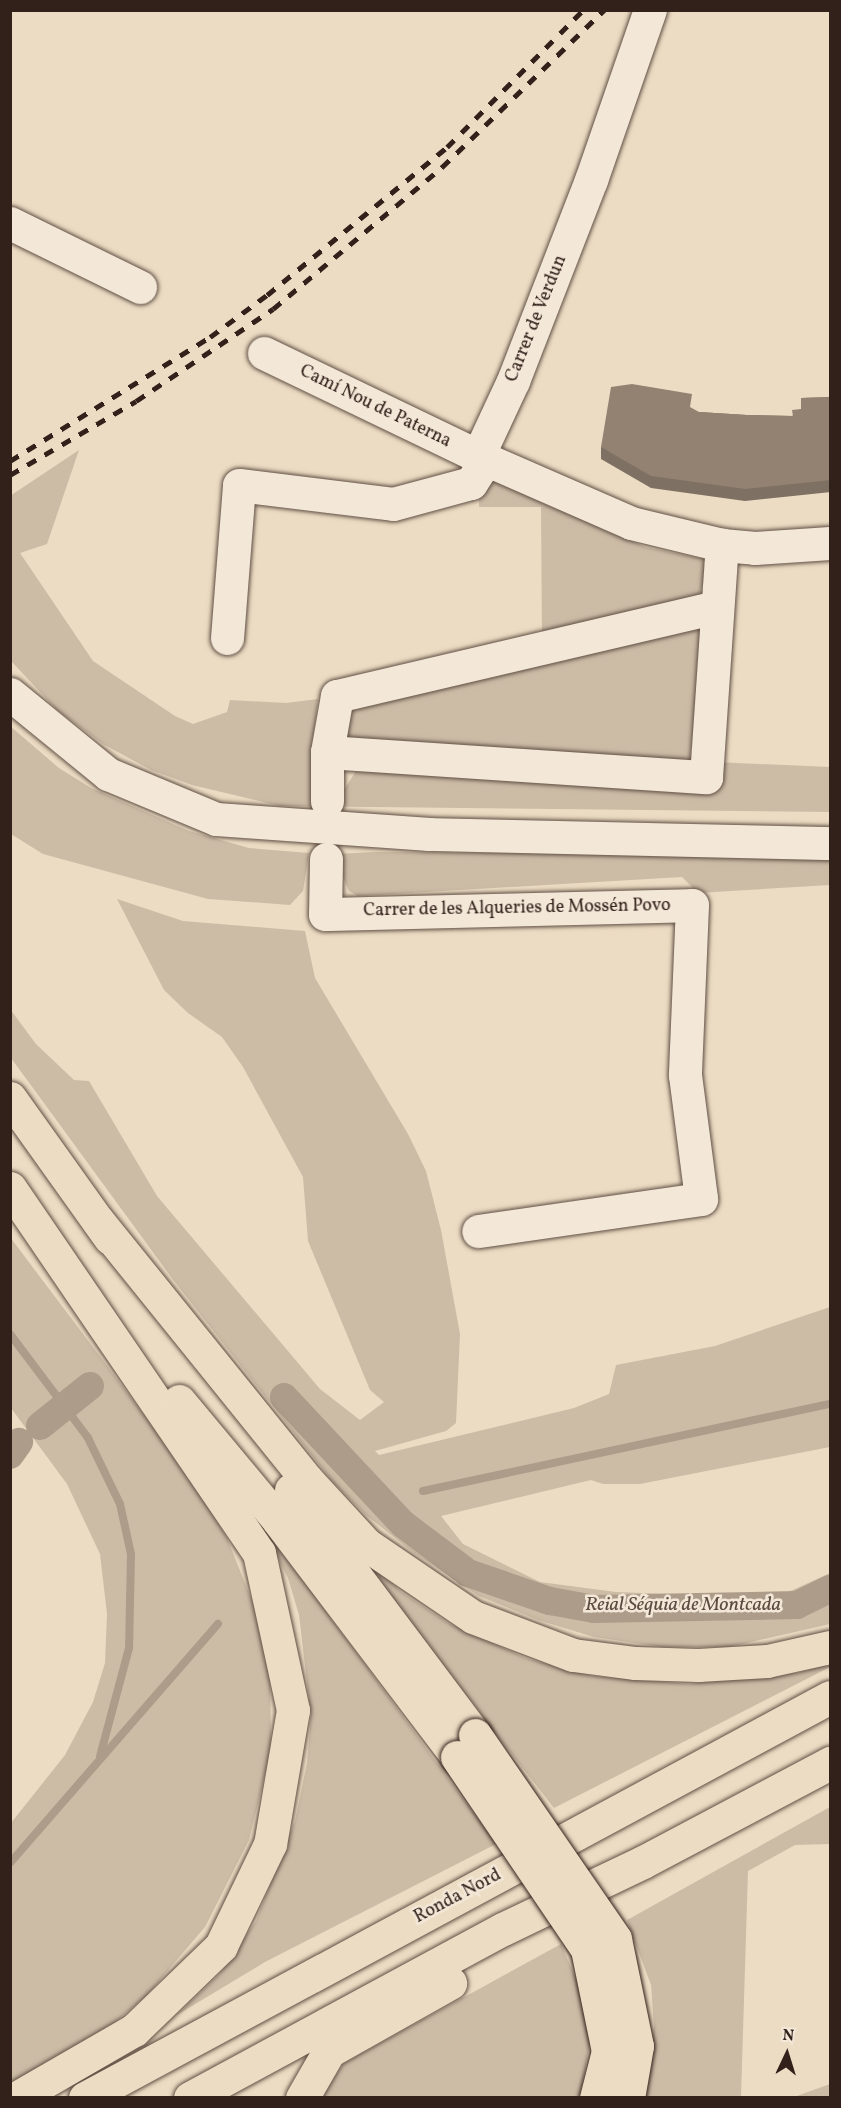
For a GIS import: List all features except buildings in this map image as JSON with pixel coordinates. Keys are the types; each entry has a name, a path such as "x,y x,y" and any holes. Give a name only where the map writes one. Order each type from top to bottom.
{"highway":[{"path":"10,1098 294,1495 466,1746 587,1949 608,2051 596,2097"},
{"path":"10,1188 58,1253 259,1553 292,1710 270,1844 222,1946 134,2030 16,2097"},
{"path":"98,1221 306,1479 367,1545 473,1617 573,1655 635,1663 698,1665 767,1661 831,1647"},
{"path":"58,1253 466,1746 615,1939 637,2046 628,2097"},
{"name":"Ronda Nord","path":"85,2097 831,1697"},
{"path":"190,2097 503,1929 643,1863 831,1763"},
{"path":"302,2097 329,2050 513,1948 643,1863"}],"street":[{"name":"Carrer de Verdun","path":"482,458 591,180 650,10"},
{"path":"10,223 140,287"},
{"name":"Camí Nou de Paterna","path":"264,353 482,458 631,523 722,545 754,548 831,543"},
{"path":"227,638 239,485 393,504 471,483 482,458"},
{"path":"327,752 706,777 715,608 722,545"},
{"path":"327,801 327,752 337,696 715,608"},
{"path":"10,694 108,774 216,819 429,834 831,843"},
{"name":"Carrer de les Alqueries de Mossén Povo","path":"326,859 325,914 692,905 685,1075 701,1199 478,1230"}],"shaded area":[{"path":"79,450 47,544 20,553 93,661 175,716 193,724 227,712 230,700 286,703 318,699 314,734 336,802 358,768 714,762 830,767 830,812 280,806 192,785 151,770 103,744 57,710 11,661 10,496"},
{"path":"485,480 497,482 645,547 703,559 706,572 698,600 542,639 541,507 479,507 479,485"},
{"path":"704,620 690,760 343,739 346,705"},
{"path":"10,726 59,768 91,788 189,831 249,848 309,853 303,891 290,905 208,899 43,854 11,834"},
{"path":"376,852 830,855 830,885 698,893 682,877 358,896 349,891 333,854"},
{"path":"117,899 183,921 305,931 315,978 408,1134 426,1171 441,1230 460,1334 456,1423 446,1431 375,1451 379,1455 574,1408 609,1394 616,1365 715,1346 830,1307 830,1447 640,1484 603,1484 591,1480 441,1516 463,1544 540,1582 616,1592 698,1595 786,1593 830,1573 830,1624 729,1647 663,1647 594,1637 538,1620 479,1596 414,1553 366,1515 333,1482 174,1281 11,1058 10,1009 36,1044 74,1080 89,1081 157,1196 320,1389 360,1420 384,1402 370,1390 308,1241 303,1177 243,1067 222,1037 188,1013 164,990"},
{"path":"10,1237 187,1472 227,1538 256,1611 270,1669 271,1750 249,1840 205,1927 146,1996 97,2037 11,2090 11,1823 65,1755 93,1702 105,1663 107,1614 100,1554 67,1484 11,1408"},
{"path":"258,1518 496,1844 265,1962 177,2015 220,1974 256,1921 295,1821 307,1763 311,1716 299,1615 288,1578"},
{"path":"340,1534 401,1592 448,1623 525,1658 592,1676 689,1684 798,1673 830,1662 830,1667 554,1808"},
{"path":"830,1807 830,1844 795,1845 748,1871 741,2097 642,2097 654,2027 651,1985 627,1920"},
{"path":"561,1944 582,1993 591,2036 580,2097 320,2098 344,2063"},
{"path":"830,2084 830,2097 794,2097"}],"waterway":[{"path":"10,1334 88,1438 120,1504 131,1554 129,1648 100,1756"},
{"name":"Reial Séquia de Montcada","path":"40,1426 90,1386"},
{"name":"Reial Séquia de Montcada","path":"284,1397 403,1524 468,1573 550,1601 594,1609 797,1605 830,1589"},
{"path":"423,1491 830,1404"},
{"name":"Reial Séquia de Montcada","path":"10,1455 19,1442"},
{"path":"10,1863 218,1624"}],"railway":[{"path":"10,461 210,337 267,295 447,147 583,10"},
{"path":"10,475 136,401 273,309 442,167 604,10"}]}
